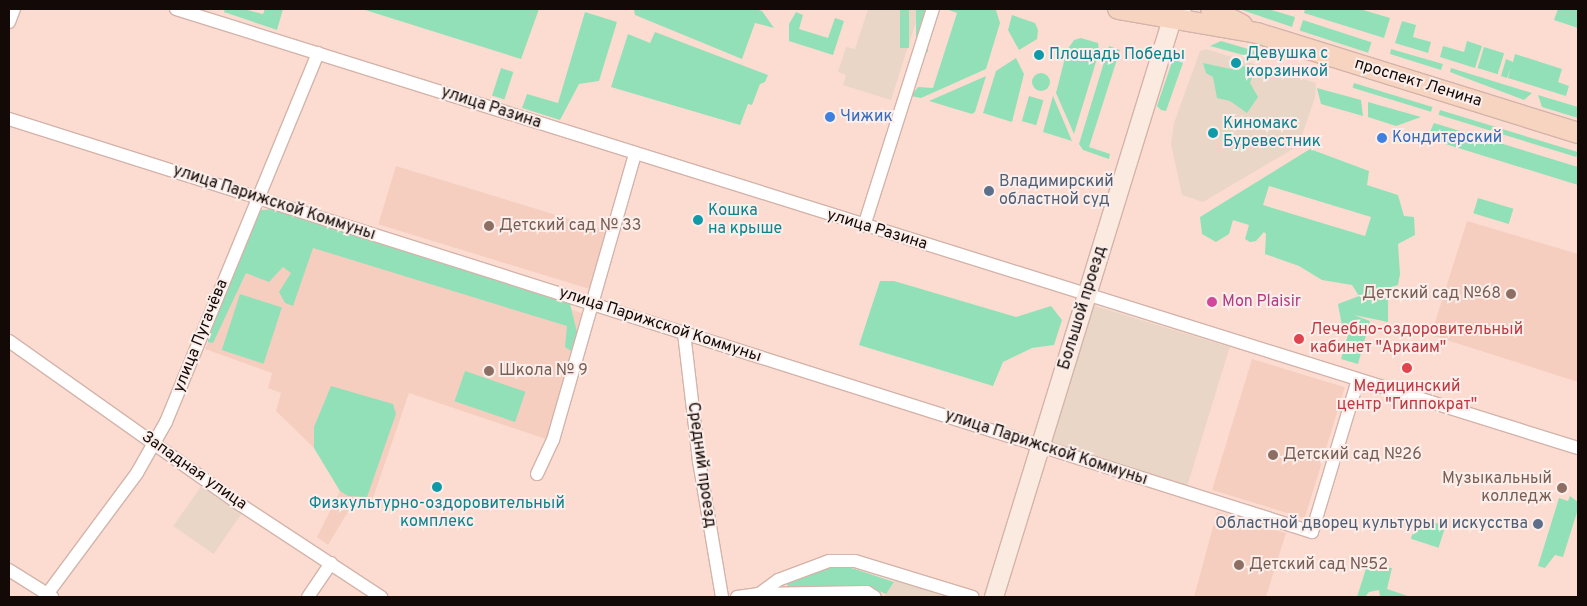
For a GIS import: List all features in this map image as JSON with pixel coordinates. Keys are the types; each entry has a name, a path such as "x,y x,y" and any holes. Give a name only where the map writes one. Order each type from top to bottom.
{"main road":[{"name":"проспект Ленина","path":"1118,9 1177,14 1257,33 1578,133"},
{"name":"проспект Ленина","path":"1211,9 1257,33"}],"street":[{"path":"9,22 14,9"},
{"name":"улица Разина","path":"176,9 1086,296 1578,448"},
{"path":"864,226 933,9"},
{"name":"Большой проезд","path":"994,597 1086,296 1177,14"},
{"name":"улица Пугачёва","path":"48,596 155,443 318,53"},
{"name":"улица Парижской Коммуны","path":"9,119 1312,532 1358,380"},
{"path":"537,474 553,440 635,154"},
{"name":"Средний проезд","path":"684,333 699,461 722,597"},
{"name":"Западная улица","path":"9,341 241,505 381,597"},
{"path":"759,594 803,568 829,561 855,561 973,597"},
{"path":"308,597 331,563"},
{"path":"9,570 48,596"},
{"path":"736,597 759,594 867,592 875,597"}],"shaded area":[{"path":"868,9 920,9 891,100 843,85 846,75 838,72 846,47 855,49"},
{"path":"1206,49 1316,83 1315,98 1298,146 1203,202 1182,195 1171,144 1174,123 1200,51"},
{"name":"Детский сад № 33","path":"396,166 607,231 590,289 378,224"},
{"path":"265,212 582,313 546,439 409,393 372,501 354,502 328,545 317,537 340,491 314,448 276,411 281,393 268,388 272,373 205,349"},
{"name":"Детский сад №68","path":"1467,221 1578,254 1578,382 1431,335"},
{"path":"1092,305 1230,347 1187,486 1050,444"},
{"name":"Детский сад №26","path":"1252,359 1345,387 1305,518 1212,490"},
{"path":"202,485 242,513 213,554 173,526"},
{"name":"Детский сад №52","path":"1217,512 1286,533 1266,597 1194,597"},
{"path":"898,576 959,597 884,597"}],"green space":[{"path":"225,9 244,9 263,14 265,9 283,9 277,30 224,12"},
{"path":"362,9 539,9 521,59"},
{"path":"755,9 762,11 774,28 755,23 742,59 635,15 634,10"},
{"path":"900,9 909,9 909,48 900,48"},
{"path":"916,9 928,9 928,52 916,52"},
{"path":"946,9 996,10 1000,23 986,69 921,98 911,96 918,87 933,88 957,13"},
{"path":"1239,9 1268,9 1295,17 1292,27"},
{"path":"1305,9 1360,9 1390,18 1384,38 1304,13"},
{"path":"1558,9 1578,9 1578,28 1554,20"},
{"path":"585,12 617,22 599,81 579,84 560,120 522,108 527,94 558,103"},
{"path":"796,12 803,15 799,29 828,38 835,18 844,21 833,55 789,41 789,24"},
{"path":"1012,15 1035,23 1038,30 1037,39 1019,50 1008,30"},
{"path":"1303,20 1371,42 1368,53 1300,30"},
{"path":"1402,21 1416,25 1413,37 1431,42 1428,53 1395,43"},
{"path":"655,32 768,75 765,82 760,84 752,105 748,104 740,125 611,87 628,34 650,43"},
{"path":"1081,38 1098,43 1099,52 1074,134 1056,93 1067,50 1074,40"},
{"path":"1221,41 1255,51 1258,59 1210,46"},
{"path":"1467,41 1482,46 1475,68 1440,57 1443,46 1464,52"},
{"path":"1109,46 1120,50 1089,147 1110,154 1109,159 1083,150 1079,144"},
{"path":"1484,47 1504,53 1498,74 1478,68"},
{"path":"1391,49 1443,64 1441,70 1390,54"},
{"path":"1515,54 1562,69 1558,82 1569,86 1566,96 1508,78 1511,67 1507,78 1501,76 1506,59 1513,62"},
{"path":"1016,58 1024,74 1012,122 983,113 996,71"},
{"path":"1173,59 1183,63 1166,111 1161,110 1157,106"},
{"path":"1203,63 1231,69 1245,66 1255,69 1250,83 1258,97 1247,113 1230,101 1217,98 1213,77 1206,73"},
{"path":"501,68 513,72 504,100 492,96"},
{"path":"1451,68 1532,93 1524,100 1450,72"},
{"path":"1041,73 1047,76 1050,82 1047,88 1041,91 1035,88 1032,82 1035,76"},
{"path":"986,76 975,112 972,114 929,101"},
{"path":"1354,83 1432,107 1431,112 1353,88"},
{"path":"1317,88 1361,100 1363,116 1321,104"},
{"path":"1538,95 1578,107 1578,118 1542,107"},
{"path":"1029,96 1043,100 1036,125 1022,121"},
{"path":"1053,96 1072,141 1043,132"},
{"path":"1368,102 1421,117 1396,126 1368,117"},
{"path":"1440,110 1578,152 1576,157 1439,115"},
{"path":"1434,123 1578,167 1578,185 1439,142 1429,134"},
{"path":"1310,149 1369,171 1367,185 1398,195 1404,216 1414,217 1415,235 1398,244 1400,274 1398,285 1388,288 1388,322 1354,315 1370,321 1358,364 1341,359 1350,328 1342,326 1338,304 1359,296 1352,285 1322,280 1299,266 1265,254 1266,234 1264,232 1256,241 1250,242 1245,239 1249,225 1233,220 1229,234 1216,242 1202,234 1200,217","holes":["1269,186 1371,217 1365,236 1263,205"]},
{"path":"1478,198 1513,209 1509,224 1473,213"},
{"path":"273,209 570,304 577,332 571,351 565,347 567,326 313,248 293,306 285,303 279,292 291,273 283,267 269,282 246,273 213,343 208,342 207,333 261,210"},
{"path":"880,281 894,281 1016,317 1051,306 1062,320 1054,345 1032,348 1003,362 993,386 859,345"},
{"path":"240,294 282,308 264,364 222,350"},
{"path":"465,371 526,392 515,422 455,401"},
{"path":"331,386 393,404 396,414 367,497 348,496 340,491 314,448 314,427"},
{"path":"1570,496 1578,502 1578,509 1563,557 1555,555 1545,568 1538,566 1559,498 1568,501"},
{"path":"1418,517 1446,526 1438,548 1411,539"},
{"path":"1370,556 1382,567 1392,568 1387,589 1411,597 1380,597 1379,590 1369,592 1365,597 1357,597"},
{"path":"839,565 894,582 886,594 864,585 790,588 787,585 788,580 805,572"}],"place":[{"name":"Площадь Победы","path":"1039,55"},
{"name":"Девушка с корзинкой","path":"1236,63"},
{"name":"Чижик","path":"830,117"},
{"name":"Киномакс Буревестник","path":"1213,133"},
{"name":"Кондитерский","path":"1382,138"},
{"name":"Владимирский областной суд","path":"989,191"},
{"name":"Кошка на крыше","path":"698,220"},
{"name":"Детский сад № 33","path":"489,226"},
{"name":"Детский сад №68","path":"1511,294"},
{"name":"Mon Plaisir","path":"1212,302"},
{"name":"Лечебно-оздоровительный кабинет \"Аркаим\"","path":"1299,339"},
{"name":"Медицинский центр \"Гиппократ\"","path":"1407,368"},
{"name":"Школа № 9","path":"489,371"},
{"name":"Детский сад №26","path":"1273,455"},
{"name":"Физкультурно-оздоровительный комплекс","path":"437,487"},
{"name":"Музыкальный колледж","path":"1562,488"},
{"name":"Областной дворец культуры и искусства","path":"1538,524"},
{"name":"Детский сад №52","path":"1239,565"}]}
